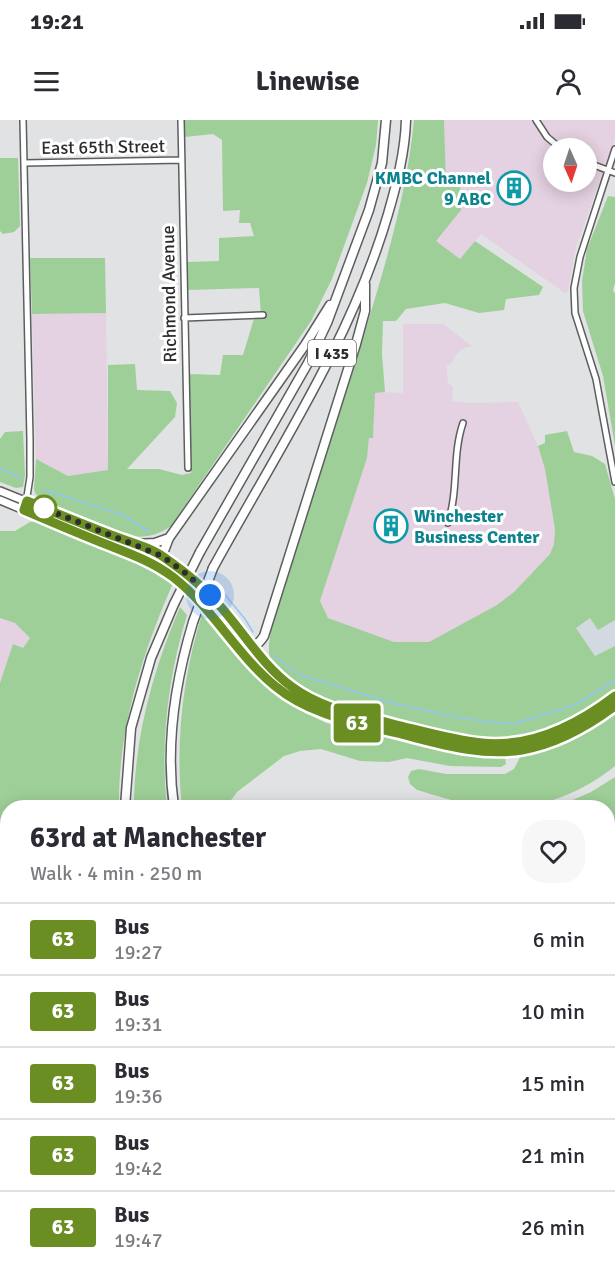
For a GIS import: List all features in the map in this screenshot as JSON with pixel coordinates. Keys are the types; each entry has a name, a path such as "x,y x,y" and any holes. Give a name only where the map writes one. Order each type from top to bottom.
{"highway":[{"name":"I 435","path":"125,800 130,728 151,658 174,603 200,552 308,363 327,323 369,210 382,163 386,120"},
{"name":"I 435","path":"174,800 171,734 181,663 193,622 213,568 326,367 365,279 382,233 397,181 406,120"},
{"path":"239,648 252,648 259,644 264,636 365,311 365,279"},
{"path":"161,569 162,556 169,538 292,364 339,289"},
{"path":"135,544 155,543 169,538"}],"main road":[{"path":"0,491 162,556 210,595 252,648 291,686 314,701 344,712 484,743 503,743 538,738 553,733 582,719 615,696"},
{"path":"0,500 131,553 161,569 202,603 239,648 273,684 301,704 316,711 460,749 492,752 541,746 595,722 615,706"}],"street":[{"path":"23,120 30,439 30,477 24,510"},
{"name":"Richmond Avenue","path":"181,120 188,468"},
{"path":"536,120 548,138"},
{"path":"615,149 580,257 576,273 574,304 582,339 596,379 615,482"},
{"name":"East 65th Street","path":"24,163 182,160"},
{"path":"597,166 615,173"},
{"path":"184,318 263,315"},
{"path":"448,523 454,503 457,441 463,423"}],"shaded area":[{"path":"444,120 615,120 615,138 597,188 597,138 543,138 543,192 596,192 576,247 568,291 565,293 481,234 460,259 435,241 461,210 446,181"},
{"path":"106,313 108,470 68,476 36,459 32,314"},
{"path":"403,324 443,324 472,346 462,349 451,364 446,365 448,383 453,386 452,401 518,402 538,446 545,469 555,529 554,544 550,554 514,592 497,605 429,642 394,642 328,618 320,601 367,458 369,438 373,437 375,392 403,393"},
{"path":"590,617 598,629 615,620 615,646 595,656 576,628"},
{"path":"0,618 15,623 30,638 23,648 13,645 0,683"}],"green space":[{"path":"185,120 378,120 376,145 367,183 332,279 311,321 171,526 151,536 129,536 40,499 34,489 36,459 68,476 108,470 108,365 135,364 137,390 170,391 177,403 175,417 127,469 159,469 182,475 191,473 189,374 220,375 223,355 243,355 255,315 261,315 259,288 186,290 187,262 219,261 219,238 254,236 250,223 239,223 240,210 223,211 222,140 213,134 185,137"},
{"path":"414,120 444,120 446,181 460,184 461,210 436,241 460,259 475,241 543,287 539,295 506,299 504,310 479,313 445,303 406,309 396,321 383,321 382,354 385,392 375,393 373,438 369,438 367,458 320,601 328,618 394,642 429,642 497,605 514,592 550,554 554,544 555,529 545,469 538,446 545,443 545,435 567,431 574,452 592,456 605,464 615,499 615,620 598,630 590,618 576,628 595,656 615,646 615,690 583,713 535,734 498,739 477,739 334,706 307,693 288,680 274,666 270,658 270,638 276,610 353,372 393,234 406,177"},
{"path":"0,158 18,158 20,226 14,232 3,234 0,231"},
{"path":"608,196 615,197 615,283 613,290 615,294 615,446 603,376 583,311 582,281 587,249"},
{"path":"30,258 105,258 106,313 32,314"},
{"path":"23,431 25,475 23,487 16,488 0,482 0,439 5,432"},
{"path":"36,521 134,561 173,583 151,637 134,692 123,749 119,800 0,800 0,683 13,644 23,648 30,638 15,623 0,618 0,531 15,531"},
{"path":"180,607 187,615 180,638 167,710 164,758 166,800 134,800 141,730 161,655"},
{"path":"203,611 268,685 294,707 326,723 462,756 505,758 506,764 501,767 450,766 407,758 389,762 360,761 321,749 300,751 284,756 237,792 231,800 181,800 180,733 182,708"},
{"path":"615,713 615,766 585,786 552,800 453,800 417,790 410,784 408,777 411,771 419,769 446,774 505,774 514,769 520,757 569,740"},
{"path":"615,777 615,800 573,800"}],"waterway":[{"path":"0,468 21,478"},
{"path":"45,490 123,515 149,532"},
{"path":"222,591 253,632"},
{"path":"272,655 300,675 396,704 466,719 513,724 577,704 615,680"}],"bus line":[{"name":"63","path":"615,696 568,727 538,738 503,743 467,741 344,712 314,701 291,686 252,648 210,595 162,556 27,501 24,510 131,553 171,576 202,603 239,648 273,684 286,695 316,711 460,749 492,752 541,746 595,722 615,706"}],"place":[{"name":"KMBC Channel 9 ABC","path":"514,188"},
{"name":"Winchester Business Center","path":"391,526"}],"route":[{"path":"44,508 41,507 162,556 210,595"}]}
